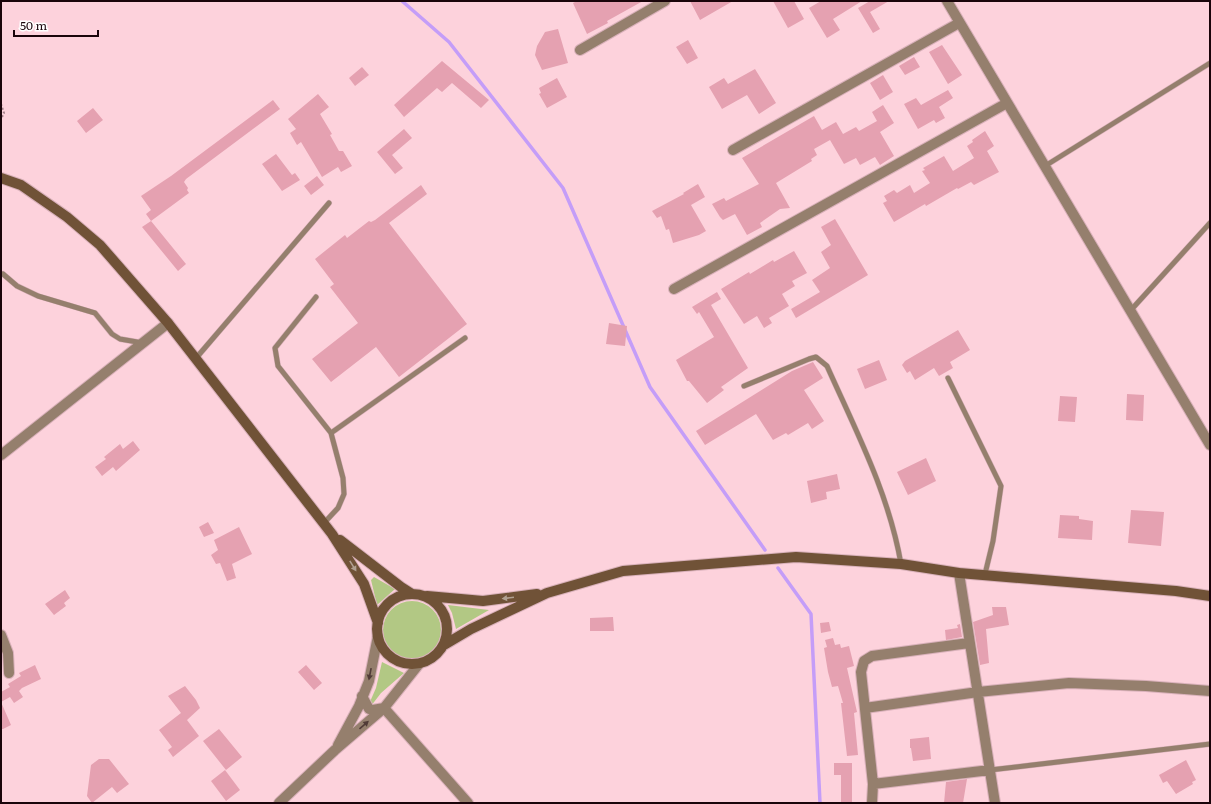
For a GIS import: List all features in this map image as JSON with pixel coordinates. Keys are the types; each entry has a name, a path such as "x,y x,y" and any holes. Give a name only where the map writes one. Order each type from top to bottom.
{"main road":[{"path":"1,178 21,185 67,217 100,245 197,358 332,534 364,584 378,623 378,636 381,646 388,655 397,662 408,665 429,661 438,654 444,645 448,634 447,622 438,606 424,596"},
{"path":"332,534 376,569 412,594"},
{"path":"378,623 382,612 390,602 400,596 412,594 483,601 547,593 631,571 796,557 901,564 959,573 1176,591 1210,596"},
{"path":"444,645 470,629 547,593"}],"street":[{"path":"580,50 665,1"},
{"path":"947,1 958,23 1131,310 1210,445"},
{"path":"733,150 958,23"},
{"path":"674,289 1007,103"},
{"path":"1,455 168,323"},
{"path":"959,573 994,803"},
{"path":"1,635 8,653 9,673"},
{"path":"335,750 369,681 378,636"},
{"path":"872,803 872,784 861,672 864,661 872,656 969,643"},
{"path":"279,803 335,750 384,708 419,664"},
{"path":"865,708 978,692 1069,683 1146,686 1210,691"},
{"path":"362,696 369,709 374,710 384,708"},
{"path":"384,708 468,803"},
{"path":"872,784 990,770"}],"lane":[{"path":"1045,166 1210,63"},
{"path":"197,358 329,203"},
{"path":"1131,310 1210,222"},
{"path":"3,274 17,286 38,296 95,313 112,334 120,339 143,343"},
{"path":"316,297 275,348 278,366 331,432 343,478 344,494 338,508 324,523"},
{"path":"331,432 465,338"},
{"path":"744,386 816,357 827,366 880,484 895,533 901,564"},
{"path":"948,378 1001,486 993,541 985,574"},
{"path":"990,770 1210,744"}],"path":[{"path":"1,104 4,113 1,119"}],"green space":[{"path":"374,577 395,589 377,605 371,580"},
{"path":"406,601 418,601 433,609 441,624 441,636 433,651 418,659 406,659 391,651 383,636 383,624 391,609"},
{"path":"448,605 489,610 456,629 452,613"},
{"path":"382,662 404,673 381,693 371,706 369,704 376,688"}],"building":[{"path":"577,1 643,1 587,34 573,3"},
{"path":"690,1 733,1 700,20"},
{"path":"773,1 794,1 804,19 788,28"},
{"path":"821,1 862,1 833,19 840,30 827,38 809,8"},
{"path":"870,1 889,1 870,12 880,29 873,33 858,8"},
{"path":"558,29 568,63 542,70 535,55 537,46 545,32"},
{"path":"688,40 698,58 687,64 676,47"},
{"path":"942,45 962,75 948,84 929,52"},
{"path":"914,57 920,67 905,75 899,66"},
{"path":"442,61 489,100 481,108 452,83 442,92 437,88 404,117 394,105"},
{"path":"362,67 369,75 355,86 349,78"},
{"path":"755,69 776,103 759,114 747,95 722,109 709,87 724,78 728,84"},
{"path":"883,75 893,92 880,100 870,83"},
{"path":"557,78 567,97 547,108 539,94 541,93 539,88"},
{"path":"948,90 953,98 939,107 945,118 936,123 934,120 918,129 904,104 916,98 921,105"},
{"path":"318,94 329,107 320,114 332,134 330,135 339,151 343,151 352,166 341,172 338,167 322,177 301,142 297,145 290,133 296,129 288,119"},
{"path":"273,100 280,109 186,179 184,182 189,193 151,221 146,214 151,210 141,196 171,176"},
{"path":"883,105 894,123 880,132 894,156 880,165 875,157 860,165 856,158 844,164 830,140 814,149 817,155 811,159 812,161 776,183 790,208 780,209 760,223 762,227 747,235 735,214 723,220 720,217 712,204 724,198 726,201 759,184 742,158 814,116 822,130 836,122 843,134 856,127 859,131 877,121 872,112"},
{"path":"93,108 103,120 86,133 77,121"},
{"path":"404,129 412,138 392,155 403,168 395,174 377,152"},
{"path":"985,131 994,146 987,151 999,172 974,185 971,182 958,189 957,188 894,222 883,203 887,201 884,196 894,190 897,193 910,185 914,193 930,183 922,171 925,170 923,168 944,156 953,171 974,158 967,146 973,142 972,140"},
{"path":"276,154 292,175 295,173 300,180 282,191 262,164"},
{"path":"317,176 324,185 311,195 304,186"},
{"path":"698,184 705,197 691,205 706,231 699,235 673,243 669,229 666,230 661,216 657,218 652,211 684,194 683,193"},
{"path":"421,185 427,194 389,223 467,324 399,377 376,347 331,382 312,359 358,323 330,287 334,284 315,259 345,235 347,238 369,221 371,222 375,220"},
{"path":"835,219 868,275 796,318 791,309 820,292 812,280 830,268 821,252 831,245 821,227"},
{"path":"151,221 186,264 178,271 142,227"},
{"path":"794,251 807,273 792,281 795,286 782,294 789,306 769,318 772,323 764,328 757,316 744,324 721,289 749,272 750,274 773,260 774,262"},
{"path":"717,292 721,299 711,305 748,368 721,387 724,390 707,403 689,381 687,381 676,360 714,337 699,312 697,314 692,307"},
{"path":"609,323 627,326 625,346 606,344"},
{"path":"958,330 970,350 950,362 953,368 939,376 934,368 915,380 910,371 907,373 902,365 905,361"},
{"path":"879,360 887,380 865,389 857,369"},
{"path":"813,362 823,378 804,390 824,421 812,429 808,423 788,435 786,433 773,440 756,414 705,445 696,431 792,371"},
{"path":"1127,394 1144,395 1143,421 1126,420"},
{"path":"1060,396 1077,397 1075,422 1058,421"},
{"path":"133,441 140,450 116,471 113,467 102,476 95,467 106,459 104,457 120,444 123,449"},
{"path":"926,458 936,481 908,495 897,472"},
{"path":"837,474 840,489 826,492 827,499 811,503 807,481"},
{"path":"1131,510 1164,512 1161,546 1128,543"},
{"path":"1060,515 1079,516 1079,519 1093,521 1092,540 1058,538"},
{"path":"208,522 214,533 204,537 199,527"},
{"path":"239,527 252,554 232,564 236,578 227,581 220,563 216,564 211,555 218,550 214,540"},
{"path":"65,590 70,598 64,603 66,606 54,615 45,604"},
{"path":"992,607 1006,607 1009,625 986,629 989,663 980,665 973,622 993,615"},
{"path":"613,617 614,631 590,631 590,618"},
{"path":"829,622 831,631 821,633 820,623"},
{"path":"960,624 962,637 946,640 945,630 958,628 957,625"},
{"path":"833,638 835,645 840,644 841,648 849,646 854,666 847,668 857,712 854,713 858,755 847,756 841,703 843,703 838,686 832,687 828,672 824,648 827,647 825,640"},
{"path":"35,665 41,679 22,688 19,691 23,697 14,703 10,697 1,702 1,692 10,687 8,684 21,676 19,673"},
{"path":"306,665 322,683 314,690 298,672"},
{"path":"185,686 196,700 200,708 187,720 199,736 173,757 168,750 172,747 159,730 181,713 168,696"},
{"path":"1,702 11,725 3,729 1,729"},
{"path":"219,729 242,757 226,770 203,741"},
{"path":"929,737 931,759 913,761 910,748 910,739"},
{"path":"99,759 109,759 129,784 117,793 112,787 92,803 87,796 91,765"},
{"path":"1186,760 1196,780 1192,782 1193,784 1176,794 1167,781 1163,783 1159,775"},
{"path":"834,763 852,763 852,803 841,803 841,775 834,775"},
{"path":"225,770 240,790 226,801 211,781"},
{"path":"967,779 963,803 944,803 946,782"}],"waterway":[{"path":"402,1 449,42 563,188 650,387 765,550"},
{"path":"778,568 811,614 820,803"}]}
